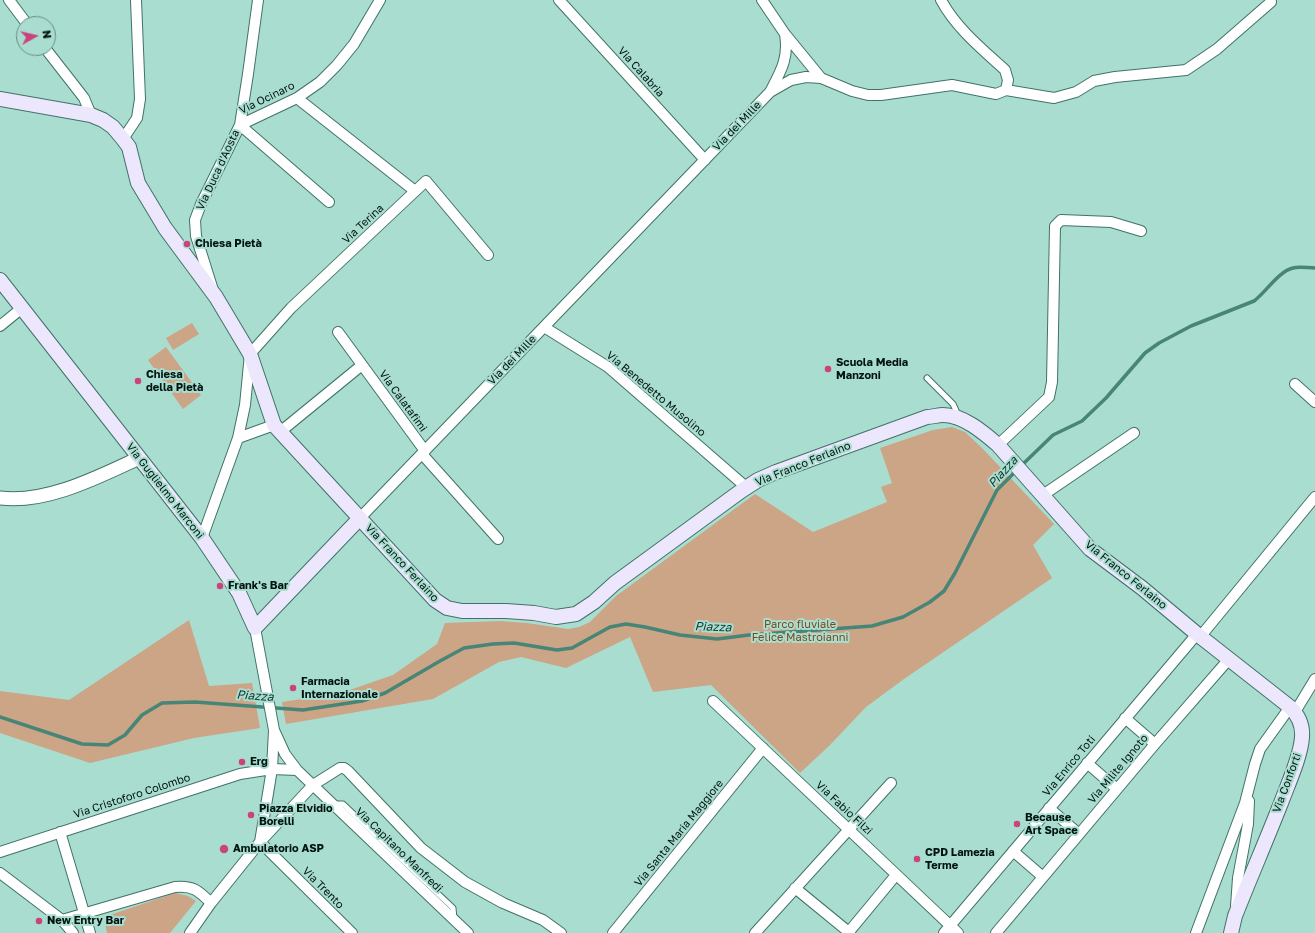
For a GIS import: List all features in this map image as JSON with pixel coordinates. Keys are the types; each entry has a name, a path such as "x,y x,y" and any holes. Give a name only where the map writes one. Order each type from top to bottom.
{"main road":[{"path":"0,99 91,115 103,120 113,127 129,147 138,183 165,228 214,294"},
{"name":"Via Guglielmo Marconi","path":"0,280 202,538 239,594 255,628"},
{"name":"Via Duca d'Aosta","path":"214,294 250,354 277,428"},
{"name":"Via Franco Ferlaino","path":"277,428 435,600 448,608 462,611 506,610 556,617 576,614 594,602 616,583 746,487 758,480 776,472 927,417 942,415 959,418 980,430 998,445 1090,549 1142,588 1229,659"},
{"name":"Via dei Mille","path":"255,628 360,518"},
{"path":"1229,659 1292,709"},
{"name":"Via Conforti","path":"1231,933 1235,916 1289,784 1298,756 1302,732 1299,719 1292,709"}],"street":[{"path":"9,0 21,16"},
{"path":"123,139 137,118 140,99 136,0"},
{"name":"Via Duca d'Aosta","path":"214,294 196,236 196,220 201,204 240,124 258,0"},
{"name":"Via Ocinaro","path":"240,124 297,98 320,82 337,65 354,44 380,0"},
{"name":"Via Calabria","path":"559,0 705,160"},
{"path":"762,0 785,34 821,78"},
{"path":"941,0 961,29 1005,70 1008,80 1006,90"},
{"path":"770,92 791,80 806,77 821,78 852,91 868,95 881,95 952,85 996,94 1006,90 1054,98 1076,92 1094,82 1116,76 1186,70 1217,49 1271,2"},
{"path":"770,92 783,65 787,48 785,34"},
{"path":"52,56 84,98 91,115"},
{"name":"Via dei Mille","path":"360,518 770,92"},
{"path":"297,98 415,191"},
{"path":"240,124 329,202"},
{"name":"Via Terina","path":"250,354 291,308 426,181 488,255"},
{"path":"998,445 1049,397 1052,382 1055,226 1061,220 1111,222 1141,231"},
{"path":"0,326 22,308"},
{"name":"Via Benedetto Musolino","path":"544,327 608,367 746,487"},
{"name":"Via Calatafimi","path":"338,332 424,452 498,539"},
{"path":"202,538 238,438 245,405 250,354"},
{"path":"238,438 277,428 362,365"},
{"path":"1295,384 1315,402"},
{"path":"1043,495 1134,433"},
{"path":"0,498 21,498 59,491 95,478 139,458"},
{"name":"Via Enrico Toti","path":"947,929 1125,718 1199,635 1315,497"},
{"name":"Via Guglielmo Marconi","path":"255,628 274,730"},
{"name":"Via Milite Ignoto","path":"996,933 1155,744 1229,659"},
{"path":"1196,933 1245,803 1260,749 1315,679"},
{"name":"Via Fabio Filzi","path":"713,701 849,829 896,875 947,929 958,933"},
{"path":"1125,718 1155,744"},
{"path":"260,842 272,769 274,730"},
{"path":"274,730 285,754 297,770 313,785"},
{"name":"Via Santa Maria Maggiore","path":"613,933 763,748"},
{"path":"1087,763 1117,789"},
{"path":"190,932 211,903 260,842 313,785 340,768 344,768 421,848 465,882 503,903 543,920 561,933"},
{"path":"272,769 297,770"},
{"name":"Via Cristoforo Colombo","path":"0,852 240,774 272,769"},
{"path":"757,932 890,783"},
{"name":"Via Capitano Manfredi","path":"313,785 468,933"},
{"path":"1235,916 1238,878 1248,824 1250,785"},
{"path":"1049,808 1079,834"},
{"path":"60,832 90,933"},
{"name":"Via Trento","path":"260,842 352,933"},
{"path":"1013,851 1043,877"},
{"path":"0,873 62,920 73,933"},
{"path":"795,888 849,933 896,875"},
{"path":"62,920 168,888 183,886 198,890 211,903"}],"lane":[{"path":"927,378 953,404 959,418"}],"green space":[{"path":"192,323 199,334 173,350 166,338"},
{"path":"166,347 201,395 183,409 148,360"},
{"name":"Parco fluviale Felice Mastroianni","path":"952,427 965,432 983,449 1054,524 1033,545 1052,578 904,679 866,707 829,746 800,773 711,685 653,692 630,637 566,668 521,657 499,662 433,699 286,724 282,702 341,693 393,675 437,644 445,623 500,621 568,629 579,627 590,622 616,596 755,494 813,532 887,502 881,487 892,483 880,448 933,430"},
{"path":"189,620 209,686 252,683 260,728 194,738 90,763 0,733 0,691 69,700"},
{"path":"175,893 188,896 196,901 170,933 107,933 104,917"}],"waterway":[{"name":"Piazza","path":"1021,466 1053,435 1082,421 1106,398 1145,353 1159,343 1191,326 1254,301 1278,277 1288,270 1298,267 1315,268"},
{"name":"Piazza","path":"0,717 82,744 108,745 125,735 142,715 162,703 195,702 303,710 362,701 385,693 464,648 514,643 557,650 572,648 610,627 626,624 680,635 717,639 749,635 872,626 903,617 930,602 944,591 955,573 997,490 1017,470"}],"place":[{"name":"Chiesa Pietà","path":"187,244"},
{"name":"Scuola Media Manzoni","path":"828,369"},
{"name":"Chiesa della Pietà","path":"138,381"},
{"name":"Frank's Bar","path":"220,586"},
{"name":"Farmacia Internazionale","path":"293,688"},
{"name":"Erg","path":"242,762"},
{"name":"Piazza Elvidio Borelli","path":"251,815"},
{"name":"Because Art Space","path":"1017,824"},
{"name":"Ambulatorio ASP","path":"224,849"},
{"name":"CPD Lamezia Terme","path":"917,859"},
{"name":"New Entry Bar","path":"39,921"}]}
